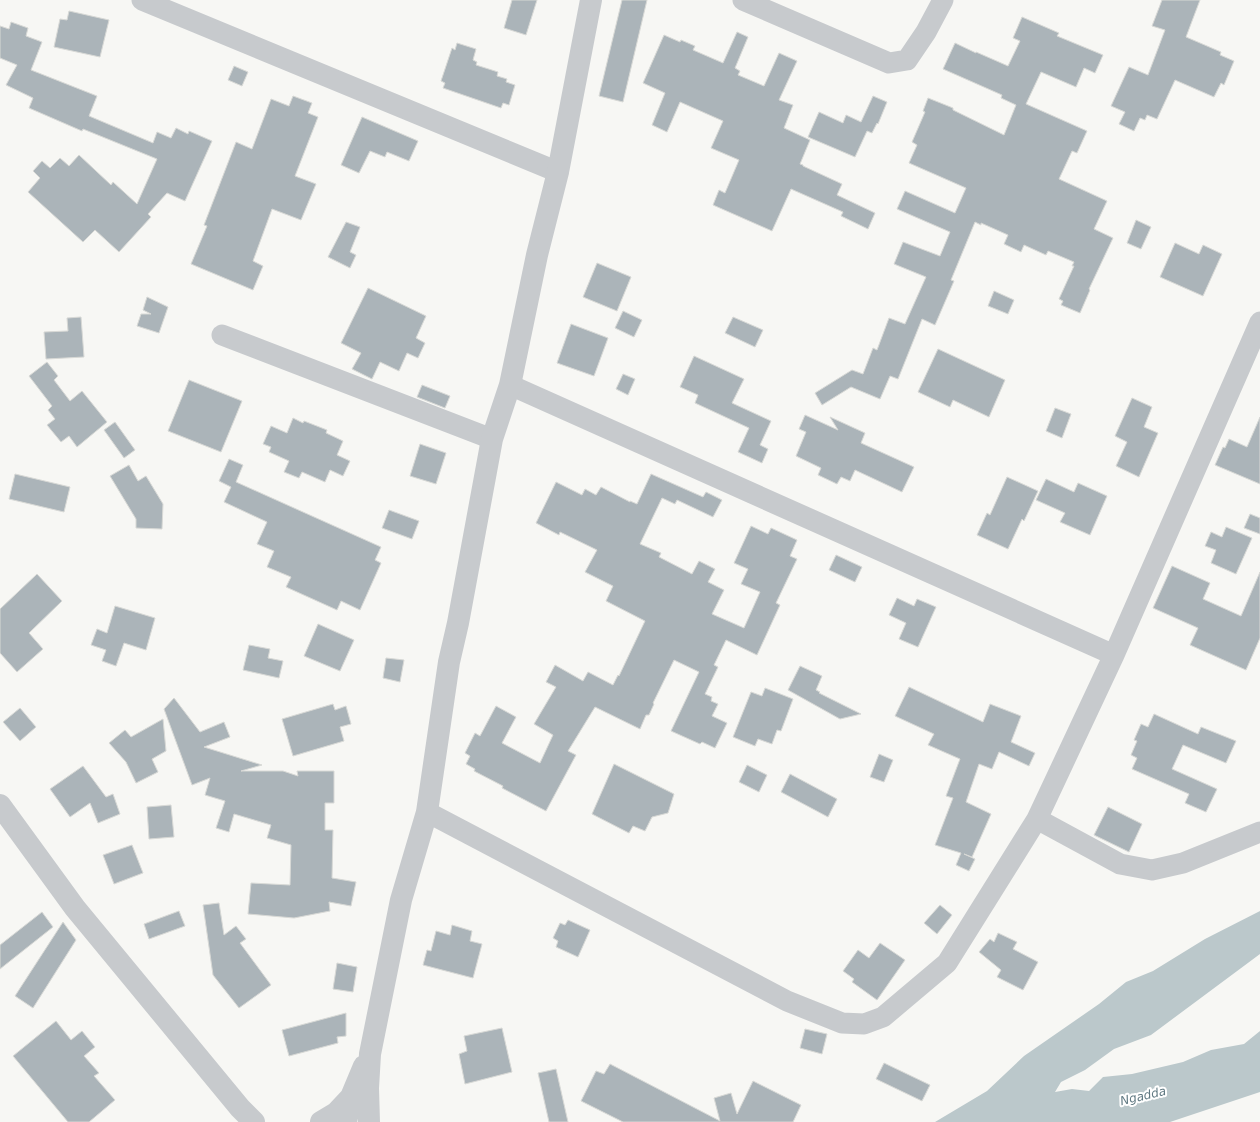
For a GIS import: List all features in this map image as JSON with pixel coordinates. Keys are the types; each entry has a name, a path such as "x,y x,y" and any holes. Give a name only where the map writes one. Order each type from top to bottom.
{"street":[{"path":"142,0 558,172"},
{"path":"369,1122 368,1088 370,1054 401,900 427,812 449,662 458,623 492,439 510,385 537,255 558,172 591,0"},
{"path":"743,0 889,63 907,60 926,32 943,0"},
{"path":"427,812 787,1001 842,1023 864,1024 883,1018 948,963 1037,819 1114,655 1260,322"},
{"path":"222,335 492,439"},
{"path":"510,385 1114,655"},
{"path":"0,805 75,908 260,1119"},
{"path":"1037,819 1120,864 1152,870 1183,863 1260,832"},
{"path":"346,1122 352,1097 370,1054"},
{"path":"321,1122 336,1113 352,1097"}],"water":[{"name":"Ngadda","path":"1260,911 1260,954 1151,1035 1114,1049 1085,1070 1061,1082 1055,1092 1072,1089 1089,1091 1103,1077 1132,1074 1183,1062 1211,1050 1244,1044 1260,1031 1260,1092 1170,1122 935,1122 987,1091 1024,1056 1099,1004 1126,982 1153,971 1205,939"}],"building":[{"path":"512,0 537,0 526,35 504,28"},
{"path":"622,0 647,0 623,102 599,96"},
{"path":"1162,0 1200,0 1186,37 1221,52 1220,55 1234,61 1224,85 1221,83 1214,97 1175,80 1157,119 1147,115 1145,120 1140,118 1134,131 1119,124 1125,112 1111,106 1129,67 1148,75 1165,30 1152,26"},
{"path":"69,11 109,20 100,57 54,47 60,19 67,20"},
{"path":"1022,17 1059,33 1057,36 1103,55 1095,73 1084,68 1076,87 1041,72 1026,104 1087,131 1077,153 1072,151 1059,179 1107,201 1094,229 1113,238 1089,289 1090,290 1080,313 1061,305 1063,301 1059,299 1074,266 1072,266 1074,262 1048,251 1046,255 1024,245 1021,252 1004,244 1008,235 981,223 981,225 975,222 951,280 954,281 935,325 922,319 898,379 890,376 880,399 851,387 822,405 815,393 852,370 863,374 873,348 877,350 889,318 905,324 926,277 894,264 903,242 940,256 950,232 897,209 905,191 955,213 966,188 909,163 917,145 912,142 925,112 923,111 928,98 953,108 953,110 1004,135 1016,105 1001,98 1002,95 943,69 955,43 1008,66 1020,41 1013,38"},
{"path":"11,22 28,28 26,36 42,42 31,70 97,96 89,116 153,143 157,132 171,138 176,128 188,134 189,131 212,141 185,201 167,193 148,214 151,217 119,252 95,230 83,242 28,192 40,178 33,171 42,161 50,168 60,158 69,166 79,155 111,185 113,182 137,204 157,159 83,129 82,131 29,108 33,98 6,85 17,65 0,58 0,26 9,29"},
{"path":"737,32 748,37 735,68 740,71 738,75 764,86 779,53 797,61 779,100 793,105 784,128 810,140 800,164 842,184 837,195 875,213 868,229 841,216 843,212 791,189 772,231 713,205 719,190 725,193 739,160 711,148 723,121 680,102 667,132 652,125 665,93 643,83 664,35 680,42 681,40 695,46 693,50 723,63"},
{"path":"457,43 476,49 473,60 477,62 476,65 498,72 497,76 507,79 506,82 515,85 509,105 503,103 501,108 443,88 445,83 441,81 452,48 455,50"},
{"path":"234,66 248,72 242,86 228,80"},
{"path":"293,96 312,103 308,113 318,117 295,176 316,184 301,220 272,209 253,261 263,266 253,290 191,264 207,226 204,225 236,142 252,149 271,99 289,106"},
{"path":"873,96 887,102 878,124 877,123 872,133 867,131 855,157 808,137 819,112 843,123 846,115 861,122"},
{"path":"362,117 418,141 409,161 387,152 385,157 370,151 359,173 341,165"},
{"path":"1136,220 1151,227 1141,249 1127,243"},
{"path":"346,222 360,227 350,252 356,255 350,268 328,257"},
{"path":"1175,243 1199,254 1203,245 1222,254 1203,296 1160,277"},
{"path":"597,263 631,277 617,311 583,297"},
{"path":"368,288 426,316 416,338 425,343 418,358 407,353 399,371 380,362 372,379 352,369 361,353 341,343"},
{"path":"994,291 1014,300 1008,314 988,306"},
{"path":"147,297 168,307 159,333 137,326 141,314 151,314 143,310"},
{"path":"623,311 642,320 634,337 615,328"},
{"path":"81,317 84,357 46,359 44,332 68,331 67,318"},
{"path":"733,317 763,330 755,347 725,333"},
{"path":"571,324 608,338 594,376 557,363"},
{"path":"938,349 1005,380 989,417 953,400 950,407 918,392"},
{"path":"694,356 744,379 732,403 771,421 760,445 768,449 762,463 738,452 749,428 695,403 698,395 680,387"},
{"path":"47,362 58,376 54,380 70,401 82,391 107,422 77,447 69,436 61,442 47,425 55,419 48,410 52,406 29,376"},
{"path":"623,374 635,379 628,395 616,389"},
{"path":"189,380 242,401 221,452 168,431"},
{"path":"422,385 450,396 445,408 417,397"},
{"path":"1132,398 1152,407 1144,427 1158,433 1139,477 1116,466 1127,442 1115,436"},
{"path":"1055,408 1071,414 1062,438 1046,431"},
{"path":"805,415 838,430 830,417 865,433 861,443 914,467 902,492 855,470 850,481 841,477 837,484 818,475 821,468 796,456 806,432 799,429"},
{"path":"1260,417 1260,484 1215,465 1223,447 1225,448 1229,439 1247,447"},
{"path":"293,418 303,423 304,421 327,430 326,433 343,441 337,455 350,461 343,476 330,470 325,482 302,472 299,478 284,472 289,461 269,452 271,447 263,444 271,426 287,433"},
{"path":"115,422 135,450 124,458 104,430"},
{"path":"420,444 446,453 436,484 410,476"},
{"path":"229,459 243,465 236,482 381,547 375,560 381,563 360,610 341,601 337,610 286,587 291,577 267,567 274,551 257,544 267,522 224,502 231,487 219,481"},
{"path":"129,465 138,481 146,476 163,504 162,529 136,528 136,519 110,476"},
{"path":"15,474 70,487 64,512 9,499"},
{"path":"651,474 703,497 706,492 722,500 713,517 677,500 675,504 662,498 640,544 661,553 659,557 692,574 699,561 715,569 708,582 724,590 712,614 744,628 760,592 741,584 748,569 734,563 751,526 768,534 771,528 797,540 790,556 797,559 776,603 780,605 757,655 726,640 714,665 718,667 705,694 712,697 711,701 718,704 712,716 727,723 715,748 702,742 700,744 671,731 699,672 674,660 653,703 654,704 649,715 646,715 640,729 595,707 568,751 576,755 546,811 502,788 503,786 474,771 475,769 466,764 470,756 465,753 475,733 480,736 496,706 516,717 502,743 540,763 553,735 534,724 556,687 546,682 555,665 583,681 588,672 613,685 618,675 619,676 645,621 606,601 613,586 585,572 597,550 560,532 559,535 536,523 556,482 582,495 585,489 596,495 601,487 637,504"},
{"path":"1007,477 1038,491 1024,521 1022,519 1008,549 977,535 987,513 990,515"},
{"path":"1046,479 1074,492 1078,483 1107,496 1090,535 1060,522 1065,513 1036,500"},
{"path":"389,510 419,521 412,539 382,528"},
{"path":"1250,514 1260,518 1260,534 1244,528"},
{"path":"1226,527 1252,538 1236,574 1211,563 1216,550 1205,546 1211,532 1222,537"},
{"path":"836,555 862,567 855,582 829,570"},
{"path":"1172,566 1210,583 1203,599 1241,616 1260,572 1260,638 1246,670 1190,645 1198,628 1153,608"},
{"path":"37,574 62,601 29,633 43,649 17,672 0,653 0,609"},
{"path":"897,598 914,606 917,599 936,607 918,647 899,639 906,623 889,615"},
{"path":"115,606 155,618 146,650 124,643 116,666 102,661 106,650 91,645 97,629 107,633"},
{"path":"318,624 354,640 340,671 304,656"},
{"path":"249,645 270,649 268,658 283,661 279,678 243,670"},
{"path":"386,658 404,660 400,682 383,678"},
{"path":"800,666 822,676 816,690 820,692 819,693 861,714 840,719 788,690"},
{"path":"909,687 983,722 990,704 1021,716 1011,742 1035,753 1029,766 999,752 992,769 979,764 966,802 991,814 972,857 964,854 975,859 969,871 956,865 961,853 935,845 953,798 946,796 960,759 928,745 934,734 895,716"},
{"path":"765,688 793,699 781,731 777,730 772,744 758,739 755,746 733,737 751,692 762,696"},
{"path":"174,698 200,732 224,722 230,737 204,747 262,765 241,771 283,771 298,776 297,771 334,771 334,803 325,803 325,830 333,830 332,878 356,882 351,906 329,902 330,911 294,918 248,914 251,883 290,885 291,845 267,838 271,825 234,814 229,832 216,828 225,801 205,795 210,778 192,785 164,709"},
{"path":"333,704 335,710 346,706 351,724 340,727 344,741 293,756 282,719"},
{"path":"20,708 36,727 20,741 3,722"},
{"path":"1154,714 1198,734 1201,727 1236,741 1226,763 1183,745 1172,769 1217,789 1206,812 1185,803 1189,794 1132,769 1137,758 1131,755 1137,741 1134,740 1141,724 1148,727"},
{"path":"163,719 166,751 152,759 158,772 136,783 126,762 109,743 125,730 131,737"},
{"path":"879,754 893,760 884,782 870,777"},
{"path":"614,764 674,794 668,813 652,817 645,831 633,826 629,833 592,814"},
{"path":"747,765 767,775 759,792 739,782"},
{"path":"83,766 106,797 113,794 120,814 98,823 90,803 70,817 50,789"},
{"path":"790,774 837,799 828,817 781,792"},
{"path":"171,805 174,837 149,839 147,807"},
{"path":"1108,807 1142,824 1129,852 1094,835"},
{"path":"132,845 143,873 114,884 103,855"},
{"path":"219,903 224,935 236,926 246,939 240,943 271,985 239,1008 213,975 203,905"},
{"path":"940,905 952,915 937,934 924,923"},
{"path":"179,911 185,926 149,939 144,924"},
{"path":"42,912 53,927 0,969 0,945"},
{"path":"568,920 590,930 578,957 556,947 558,941 553,938 560,923 565,925"},
{"path":"63,922 76,940 33,1008 15,996"},
{"path":"452,925 472,931 470,941 482,944 473,978 423,965 427,950 431,951 436,931 450,935"},
{"path":"998,933 1017,942 1013,949 1038,962 1023,990 997,977 1001,970 979,952 990,939 994,942"},
{"path":"880,943 905,960 877,1000 852,982 854,979 843,971 858,950 869,958"},
{"path":"337,963 357,967 353,992 333,989"},
{"path":"346,1013 346,1036 337,1037 338,1043 289,1056 282,1030"},
{"path":"56,1021 71,1040 82,1031 95,1047 84,1056 99,1073 94,1076 115,1100 89,1122 68,1122 13,1056"},
{"path":"502,1028 512,1072 465,1084 459,1054 467,1051 464,1036"},
{"path":"805,1029 827,1034 822,1054 800,1048"},
{"path":"884,1063 930,1085 922,1101 876,1079"},
{"path":"610,1064 720,1121 714,1098 731,1093 737,1114 753,1081 801,1105 793,1122 623,1122 581,1101 596,1071 604,1074"},
{"path":"556,1069 568,1122 549,1122 538,1073"}]}
